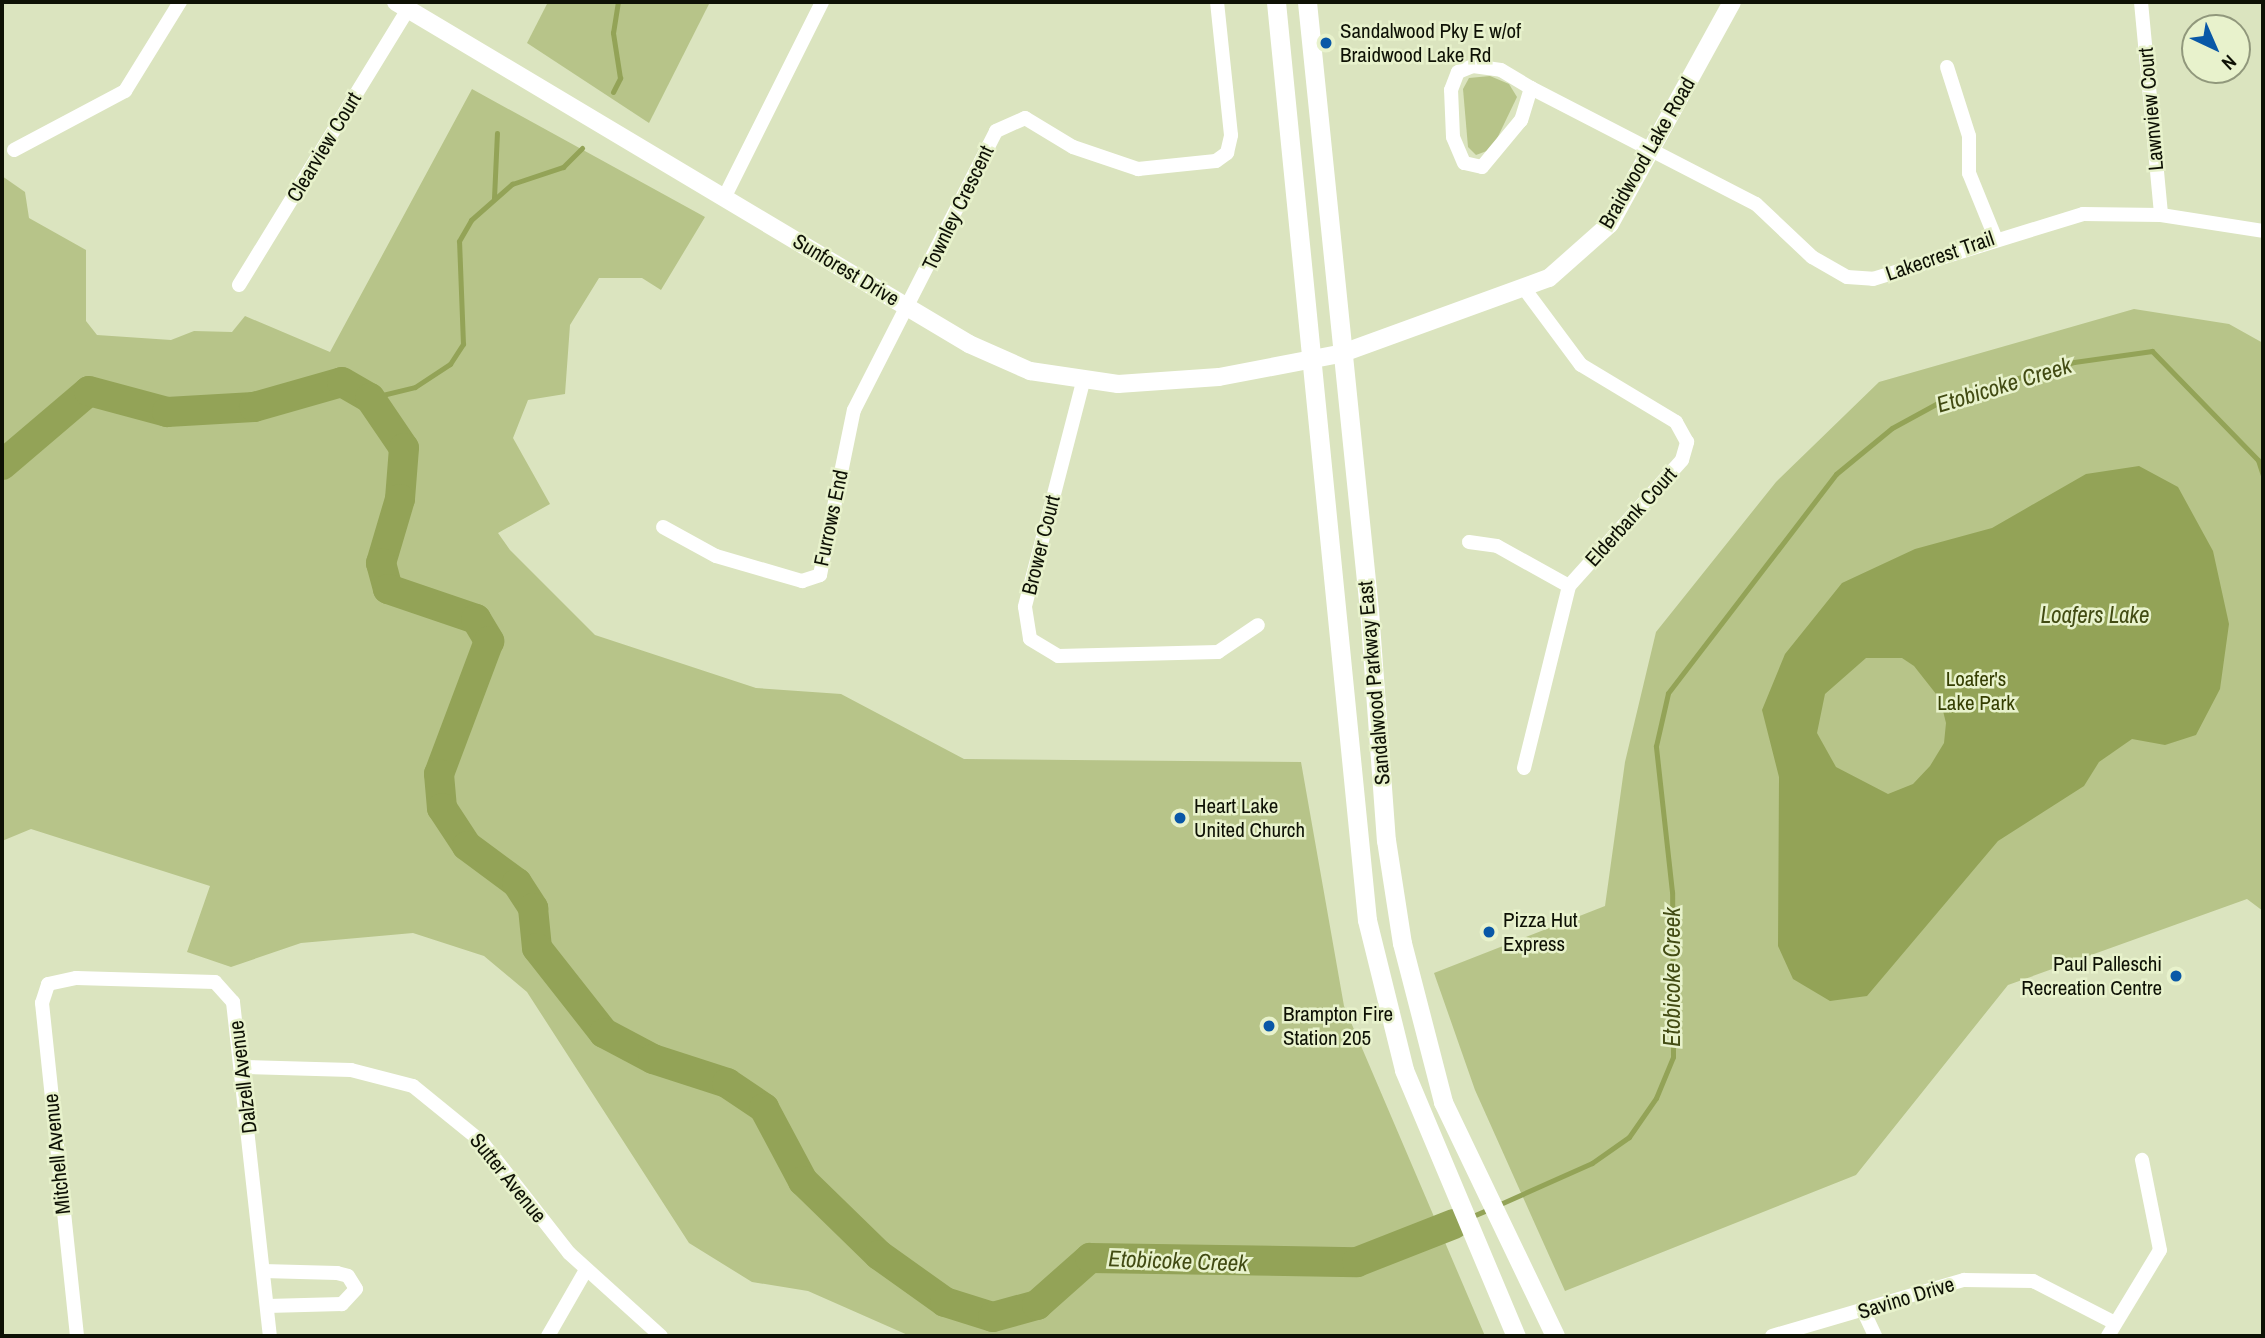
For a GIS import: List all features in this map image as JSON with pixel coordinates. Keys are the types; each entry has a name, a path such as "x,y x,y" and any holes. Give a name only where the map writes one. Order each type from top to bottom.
{"main road":[{"name":"Sandalwood Parkway East","path":"1276,2 1314,359 1367,919 1402,1065 1516,1336"},
{"name":"Sandalwood Parkway East","path":"1307,2 1340,354 1369,610 1386,840 1402,943 1443,1102 1555,1336"}],"street":[{"path":"14,150 125,90 180,2"},
{"path":"724,198 822,2"},
{"name":"Townley Crescent","path":"910,308 996,131 1012,120 1025,117 1073,147 1138,169 1216,161 1227,153 1231,135 1217,2"},
{"name":"Braidwood Lake Road","path":"1340,354 1526,291 1580,257 1610,224 1654,150 1732,2"},
{"name":"Lawnview Court","path":"2141,2 2161,215"},
{"name":"Sunforest Drive","path":"402,6 910,308 1030,371 1083,382 1219,377 1340,354"},
{"name":"Clearview Court","path":"239,285 402,6"},
{"path":"1473,66 1501,69 1531,88 1521,120 1498,155 1482,167 1464,163 1453,138 1451,90 1458,72 1473,66"},
{"path":"1947,67 1969,136 1969,173 1995,237"},
{"name":"Lakecrest Trail","path":"1531,88 1756,204 1812,257 1847,277 1873,279 1995,237 2083,214 2161,215 2263,230"},
{"name":"Elderbank Court","path":"1524,768 1569,586 1682,460 1688,442 1676,422 1581,365 1526,291"},
{"name":"Furrows End","path":"663,527 716,556 802,582 820,575 854,410 910,308"},
{"name":"Brower Court","path":"1083,382 1025,607 1030,639 1058,656 1218,652 1258,625"},
{"path":"1469,542 1497,547 1569,586"},
{"name":"Dalzell Avenue","path":"58,979 215,982 233,1002 244,1067 270,1336"},
{"name":"Mitchell Avenue","path":"58,979 48,984 42,1003 77,1336"},
{"name":"Sutter Avenue","path":"244,1067 351,1070 413,1086 482,1142 586,1270 661,1336"},
{"path":"2112,1330 2160,1250 2142,1160"},
{"path":"548,1336 586,1270"},
{"path":"263,1272 337,1273 348,1276 356,1289 342,1304 267,1306"},
{"name":"Savino Drive","path":"1772,1336 1964,1280 2033,1281 2112,1330"},
{"path":"1863,1310 1875,1336"}],"green space":[{"path":"548,2 710,2 649,123 527,43"},
{"path":"1490,76 1509,84 1517,97 1492,149 1476,155 1468,147 1463,89 1469,78"},
{"path":"472,89 705,217 661,290 642,278 599,278 570,325 565,394 528,400 513,438 550,504 498,533 510,550 595,635 756,688 841,694 964,759 1301,762 1344,1006 1485,1336 910,1336 808,1291 752,1282 689,1243 527,992 484,956 413,933 301,943 231,967 187,952 210,886 31,829 2,841 2,176 25,192 29,218 86,250 86,321 97,335 171,340 194,331 232,332 245,316 330,352"},
{"name":"Loafer's Lake Park","path":"2134,309 2229,324 2263,343 2263,911 2247,899 2008,985 1856,1175 1565,1291 1475,1090 1434,973 1605,906 1625,762 1656,632 1776,482 1879,382"}],"water":[{"name":"Loafers Lake","path":"2139,466 2178,487 2213,551 2229,624 2220,689 2196,735 2165,745 2132,739 2099,762 2084,786 1998,841 1867,996 1830,1001 1793,979 1778,946 1779,777 1762,710 1785,654 1842,583 1915,549 1992,528 2086,474","holes":["1866,658 1902,658 1914,666 1940,699 1946,723 1944,743 1930,766 1913,784 1888,794 1836,767 1817,733 1825,694"]}],"waterway":[{"path":"613,92 620,78 613,33 618,2"},
{"path":"494,198 497,133"},
{"path":"370,398 415,387 450,364 463,344 459,241 471,220 512,184 563,167 582,148"},
{"name":"Etobicoke Creek","path":"1498,1205 1592,1163 1629,1137 1656,1098 1673,1057 1672,892 1656,746 1668,693 1836,474 1892,428 1945,399 2074,362 2152,351 2258,460 2263,475"},
{"name":"Etobicoke Creek","path":"2,465 89,391 167,412 254,407 342,382 370,398 404,448 400,499 381,563 388,589 476,619 489,641 439,774 442,808 467,846 517,883 533,908 537,948 604,1033 653,1059 727,1083 764,1108 803,1181 879,1255 945,1302 993,1317 1037,1305 1090,1258 1357,1262 1454,1224"},
{"name":"Etobicoke Creek","path":"1454,1224 1489,1209"}],"place":[{"name":"Sandalwood Pky E w/of Braidwood Lake Rd","path":"1326,43"},
{"name":"Heart Lake United Church","path":"1180,818"},
{"name":"Pizza Hut Express","path":"1489,932"},
{"name":"Paul Palleschi Recreation Centre","path":"2176,976"},
{"name":"Brampton Fire Station 205","path":"1269,1026"}]}
